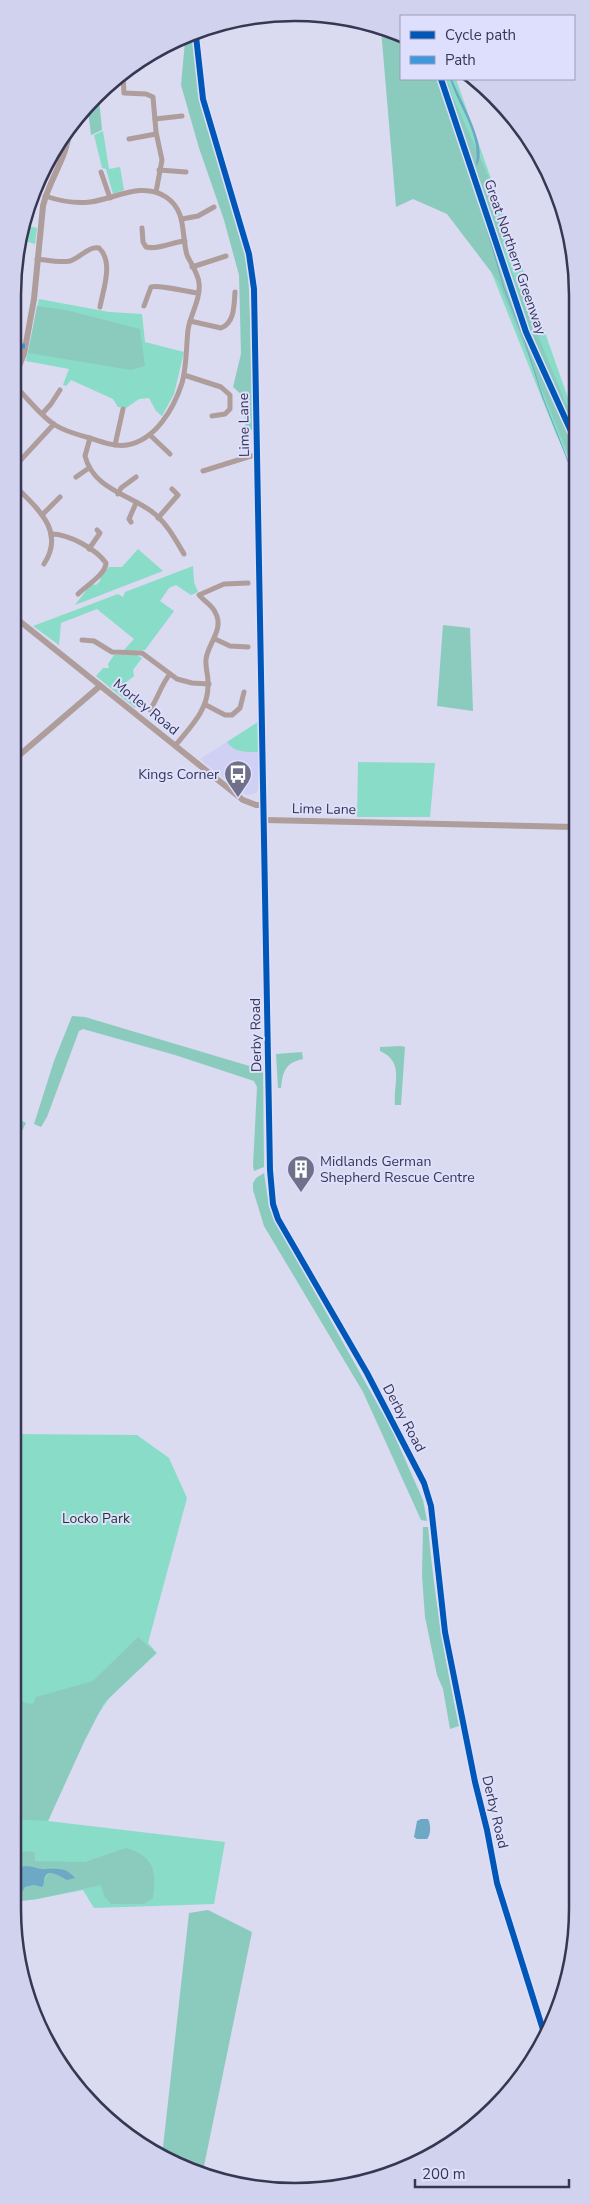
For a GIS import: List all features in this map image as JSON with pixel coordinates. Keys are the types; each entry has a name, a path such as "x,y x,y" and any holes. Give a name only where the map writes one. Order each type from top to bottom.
{"street":[{"name":"Lime Lane","path":"196,40 203,99 251,265 254,289 265,820 569,827"},
{"path":"123,82 124,93 146,94 152,97 156,134 162,160 156,192"},
{"path":"155,119 182,116"},
{"path":"129,139 156,134"},
{"path":"21,360 34,299 45,196 67,142"},
{"path":"159,170 186,172"},
{"path":"101,172 110,198"},
{"path":"21,392 42,414 68,432 115,445 128,445 150,435 174,403 184,375 190,321 198,293 198,279 192,267 185,241 182,219 174,204 156,192 140,190 110,198 75,203 45,196"},
{"path":"182,219 198,216 214,207"},
{"path":"142,228 143,242 146,247 156,248 172,242 185,241"},
{"path":"37,259 68,261 77,258 91,248 99,248 104,253 107,272 100,307"},
{"path":"192,267 226,256"},
{"path":"144,306 151,287 156,285 198,293"},
{"path":"190,321 222,328 230,322 235,292"},
{"path":"222,328 224,334"},
{"path":"184,375 221,387 230,395 230,409 225,414 212,416"},
{"path":"42,414 60,390"},
{"path":"115,445 123,409"},
{"path":"21,460 54,424"},
{"path":"150,435 170,454"},
{"path":"90,438 85,453 89,468 104,484 158,518 168,528 184,554"},
{"path":"203,471 251,456 258,456"},
{"path":"76,477 89,468"},
{"path":"118,494 121,488 136,477"},
{"path":"158,518 178,495 172,489"},
{"path":"21,492 50,526 52,534 47,559 44,564"},
{"path":"42,515 60,497"},
{"path":"131,522 129,519 136,503"},
{"path":"90,549 100,533 97,530"},
{"path":"52,534 66,537 90,549 103,558 106,563 106,567 78,594"},
{"path":"175,746 206,705 208,684 206,660 218,627 216,612 200,595 212,588 237,580 248,583"},
{"name":"Morley Road","path":"21,622 243,800 256,805 264,805"},
{"path":"92,640 93,633"},
{"path":"215,639 229,646 248,646"},
{"path":"239,639 239,646"},
{"path":"82,640 92,640 112,652 146,655 170,674 185,682 208,684"},
{"path":"150,710 161,686 170,674"},
{"path":"21,754 100,686"},
{"path":"206,705 225,715 232,715 238,711 244,692"},
{"path":"243,699 250,701"},
{"name":"Derby Road","path":"265,820 270,1170 273,1204 286,1234 367,1373 424,1483 431,1506 445,1632 475,1782 488,1830 496,1883 542,2027"}],"shaded area":[{"path":"450,80 452,80 477,136 480,158 476,166 477,154 473,132"},
{"path":"258,722 259,788 256,793 248,795 241,792 200,759"},
{"path":"428,1819 429,1821 430,1832 427,1839 417,1839 414,1837 417,1821"},
{"path":"21,1867 62,1869 69,1872 75,1878 67,1880 48,1873 42,1887 34,1885 25,1887 21,1892"}],"green space":[{"path":"382,36 400,42 400,80 447,80 452,95 491,182 505,255 569,411 569,457 498,281 447,214 413,199 396,207"},
{"path":"194,40 198,87 203,109 248,264 254,429 246,432 243,396 233,387 241,354 239,275 224,220 199,148 181,85 185,44"},
{"path":"419,80 456,80 569,401 569,459 556,434 447,161"},
{"path":"99,103 102,130 91,135 89,115"},
{"path":"103,131 109,169 120,167 124,190 113,194 106,169 102,168 94,135"},
{"path":"30,226 37,228 35,244 27,242"},
{"path":"39,299 109,312 142,314 145,342 184,352 174,394 162,416 156,411 149,398 139,399 126,408 118,407 113,399 71,380 66,386 63,385 69,369 26,361"},
{"path":"37,306 66,310 140,329 145,366 131,370 28,353"},
{"path":"138,549 163,571 75,605 91,584 96,585 100,581 101,576 109,567 122,567"},
{"path":"193,566 194,582 198,592 191,595 176,585 169,588 160,601 174,611 145,650 124,650 134,639 97,609 61,623 59,645 33,626 118,594 123,597 125,592"},
{"path":"443,625 470,628 473,711 437,706"},
{"path":"114,655 137,655 142,658 133,670 134,676 118,689 137,705 135,708 96,676 103,668 109,668 108,664"},
{"path":"258,722 259,752 237,750 227,742"},
{"path":"358,762 435,763 430,817 357,817"},
{"path":"72,1016 85,1017 263,1070 264,1167 254,1171 253,1166 257,1087 254,1081 175,1055 83,1029 79,1031 47,1117 41,1127 34,1124 54,1061"},
{"path":"380,1047 405,1047 401,1105 395,1105 395,1067 393,1061 380,1051"},
{"path":"302,1052 303,1059 289,1065 284,1072 281,1088 278,1088 276,1054"},
{"path":"21,1120 26,1123 21,1133"},
{"path":"264,1173 269,1206 275,1221 392,1430 423,1500 427,1521 421,1520 363,1392 264,1226 253,1190 253,1183 256,1178"},
{"name":"Locko Park","path":"21,1434 137,1435 169,1458 187,1498 148,1643 157,1653 109,1698 89,1728 48,1821 225,1842 214,1904 94,1908 83,1890 21,1901"},
{"path":"423,1527 428,1527 440,1627 459,1726 450,1729 443,1689 437,1675 425,1617 422,1576"},
{"path":"138,1637 156,1653 104,1703 48,1821 21,1819 21,1701 33,1704 36,1697 93,1681"},
{"path":"126,1848 143,1855 152,1866 154,1872 153,1898 144,1904 111,1904 104,1896 101,1885 21,1901 21,1889 38,1885 50,1873 55,1873 63,1879 72,1874 53,1867 44,1870 26,1866 21,1867 21,1852 35,1853 35,1861 85,1862"},
{"path":"208,1910 252,1932 204,2167 163,2149 189,1913"}],"waterway":[{"path":"469,167 504,288 524,339 543,398 569,464"}],"cycle path":[{"path":"196,40 203,99 249,254 254,289 270,1170 273,1204 278,1219 367,1373 424,1483 431,1506 445,1632 475,1782 487,1830 497,1883 542,2027"},
{"name":"Great Northern Greenway","path":"441,80 526,332 569,427"}],"place":[{"name":"Kings Corner","path":"238,798"},
{"name":"Midlands German Shepherd Rescue Centre","path":"301,1193"}]}
